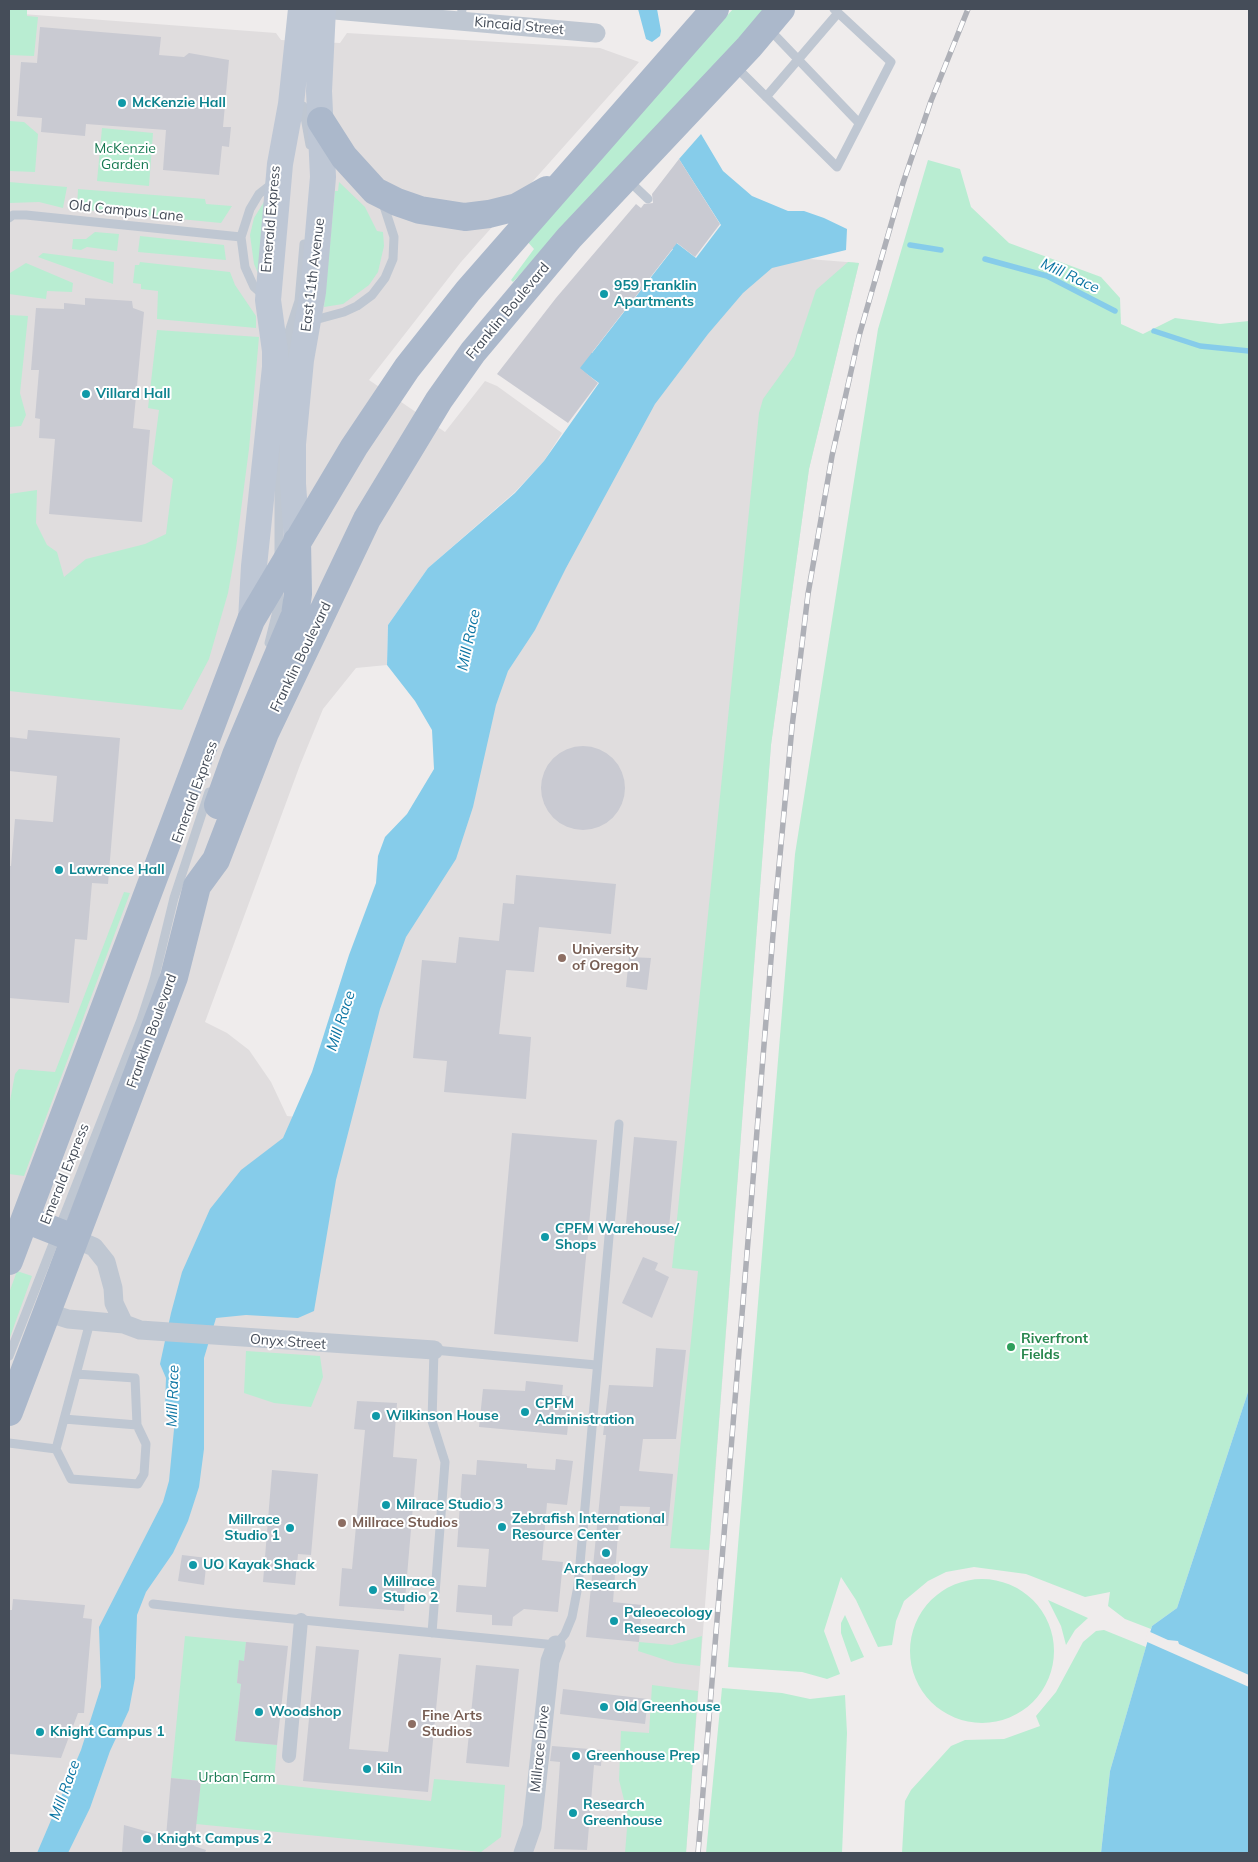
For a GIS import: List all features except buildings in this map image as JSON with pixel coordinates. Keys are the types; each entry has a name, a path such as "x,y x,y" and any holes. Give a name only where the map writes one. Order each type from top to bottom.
{"main road":[{"path":"251,620 254,566 275,367 279,179 291,104 300,9"},
{"name":"East 11th Avenue","path":"297,541 293,484 294,444 301,360 298,328 313,292 323,177 304,119 319,91 323,9"},
{"path":"9,1261 21,1218 251,620 354,447 407,368 468,291 715,9"},
{"name":"Franklin Boulevard","path":"9,1412 46,1312 65,1235 174,977 197,886 216,860 265,733 367,519 439,400 473,352 518,297 774,17"},
{"path":"304,119 344,157 375,191 397,202 420,210 465,217 512,209 532,200 569,175"},
{"path":"197,886 202,850 236,754 295,615 298,594 297,541"},
{"path":"21,1218 65,1235"}],"street":[{"name":"Kincaid Street","path":"323,9 462,15 596,33"},
{"path":"65,1235 94,1248 106,1262 113,1288 114,1303 132,1327"},
{"name":"Onyx Street","path":"46,1312 90,1322 218,1337 434,1350"},
{"path":"289,1756 301,1620"},
{"name":"Millrace Drive","path":"523,1853 532,1827 550,1661 556,1645"}],"lane":[{"path":"733,64 766,97 837,167 891,62 836,11 799,60 766,97"},
{"path":"774,17 799,60 859,123"},
{"path":"304,119 312,156"},
{"name":"Emerald Express","path":"298,328 276,304 290,156 304,119"},
{"path":"626,178 648,200"},
{"path":"276,304 254,287 249,278 242,252 242,237 245,222 259,194 279,179"},
{"path":"298,328 357,306 372,295 385,278 392,259 394,236 384,205 375,191"},
{"name":"Old Campus Lane","path":"9,218 13,215 26,215 242,237"},
{"name":"Emerald Express","path":"286,363 298,328 298,301 305,231"},
{"path":"266,652 274,630 279,603 278,473 282,428"},
{"name":"Emerald Express","path":"9,1356 65,1235 141,1020 154,980 174,898 212,783"},
{"path":"153,1604 556,1645 565,1634 572,1617 578,1586 596,1365 619,1124"},
{"path":"76,1374 135,1378 137,1425 146,1444 144,1474 138,1484 71,1479 56,1449 76,1374 90,1322"},
{"path":"432,1633 445,1462 432,1421 434,1350"},
{"name":"Onyx Street","path":"434,1350 596,1365"},
{"path":"64,1419 137,1425"},
{"path":"9,1443 56,1449"}],"shaded area":[{"name":"University of Oregon","path":"9,13 276,33 281,40 340,43 347,33 600,48 639,62 461,262 369,380 445,432 485,381 497,386 562,433 544,461 515,492 428,568 388,625 387,665 356,668 323,709 300,765 205,1022 227,1033 249,1050 271,1082 287,1116 328,1120 354,1009 616,421 771,256 859,263 809,469 771,745 686,1853 9,1853"}],"green space":[{"path":"9,9 27,10 27,16 38,17 34,56 9,55"},
{"path":"733,9 764,9 758,18 513,282 511,280 534,249 526,240"},
{"path":"9,121 24,122 38,134 35,172 9,171"},
{"name":"McKenzie Garden","path":"102,128 153,133 149,186 97,181"},
{"path":"928,160 960,169 971,207 1009,243 1101,277 1120,298 1121,324 1143,334 1175,318 1220,324 1249,321 1249,1389 1177,1608 1152,1626 1151,1629 1125,1619 1108,1606 1110,1592 1085,1597 1026,1574 974,1567 946,1572 928,1581 904,1601 896,1621 892,1645 878,1647 856,1600 841,1577 824,1631 840,1674 827,1679 802,1672 728,1667 795,854 878,329"},
{"path":"9,182 67,187 63,208 39,202 9,203"},
{"path":"339,182 365,207 377,231 383,232 384,246 378,272 369,285 343,304 324,307 335,191 338,191"},
{"path":"78,189 205,199 206,204 232,206 221,223 77,209"},
{"path":"267,197 260,278 254,264 250,235 254,218"},
{"path":"95,232 119,234 117,251 87,247 81,250 72,249 73,239 86,239"},
{"path":"140,236 224,245 226,260 138,252"},
{"path":"43,253 114,262 113,284 38,257"},
{"path":"140,262 230,272 235,285 256,316 256,328 157,319 158,291 141,289 141,284 133,283 135,265 139,265"},
{"path":"848,262 859,263 809,469 771,745 709,1550 670,1548 698,1271 672,1268 759,413 763,399 794,356 816,290"},
{"path":"26,263 73,283 72,292 47,291 46,299 9,294 10,273"},
{"path":"9,315 28,316 20,393 26,415 21,426 10,427"},
{"path":"157,330 259,337 249,449 236,548 228,593 209,659 182,710 9,691 9,494 37,490 36,523 47,545 57,552 64,577 86,559 145,544 166,534 173,479 152,464 159,410 148,408"},
{"path":"124,892 130,893 24,1176 9,1174 10,1101 15,1074 19,1069 55,1072"},
{"path":"17,1271 32,1276 9,1340 9,1293"},
{"path":"246,1351 320,1356 323,1377 311,1407 274,1403 244,1393"},
{"path":"982,1579 996,1580 1010,1585 1022,1591 1033,1600 1042,1611 1048,1623 1053,1637 1053,1665 1048,1679 1042,1691 1033,1702 1022,1711 1010,1717 996,1722 982,1723 968,1722 954,1717 942,1711 931,1702 922,1691 916,1679 911,1665 910,1651 911,1637 916,1623 922,1611 931,1600 942,1591 954,1585 968,1580"},
{"path":"1048,1600 1088,1618 1075,1630 1066,1645 1061,1626"},
{"path":"845,1615 864,1657 851,1662 841,1633 841,1623"},
{"path":"1104,1630 1146,1647 1110,1771 1101,1853 902,1853 905,1801 911,1790 951,1746 965,1740 1004,1739 1040,1726 1036,1716 1056,1692 1083,1642 1096,1631"},
{"name":"Urban Farm","path":"185,1636 246,1642 244,1661 239,1661 237,1683 241,1684 235,1740 277,1745 274,1784 431,1801 434,1779 505,1785 501,1837 481,1852 196,1824 201,1781 171,1778"},
{"path":"702,1636 700,1666 675,1663 638,1651 639,1642 672,1645"},
{"path":"652,1685 698,1691 686,1853 625,1853 628,1816 619,1780 621,1731 649,1733"},
{"path":"722,1688 782,1693 810,1699 845,1695 847,1733 842,1853 706,1853"}],"water":[{"path":"638,9 657,9 661,31 660,36 652,42 646,39"},
{"path":"701,134 723,171 752,196 788,211 804,211 847,229 846,250 772,268 743,293 708,334 655,404 566,568 535,630 508,671 496,705 473,807 456,859 406,937 380,1009 336,1180 314,1311 298,1318 246,1315 216,1318 204,1358 204,1449 199,1487 188,1521 173,1553 146,1592 137,1615 135,1678 129,1710 110,1751 90,1808 68,1853 37,1853 81,1750 101,1687 99,1627 163,1502 169,1481 175,1419 165,1406 166,1378 160,1364 182,1272 210,1209 241,1170 283,1138 312,1072 349,955 376,883 378,856 385,837 407,814 434,769 432,730 415,701 387,665 388,625 428,568 515,493 544,461 599,383 573,364 584,347 592,353 673,249 656,238 661,231 696,258 721,225 679,159"},
{"path":"1249,1389 1249,1853 1101,1853 1110,1771 1152,1626 1177,1608"}],"pier":[{"path":"1148,1631 1168,1640 1178,1641 1179,1644 1249,1675 1249,1687 1145,1641"}],"waterway":[{"name":"Mill Race","path":"910,245 941,250"},
{"name":"Mill Race","path":"985,259 1047,276 1115,311"},
{"name":"Mill Race","path":"1154,331 1200,346 1249,351"}],"railway":[{"path":"698,1853 776,898 792,727 808,594 832,456 859,336 903,183 931,101 968,9"}],"place":[{"name":"McKenzie Hall","path":"122,103"},
{"name":"959 Franklin Apartments","path":"604,294"},
{"name":"Villard Hall","path":"86,394"},
{"name":"Lawrence Hall","path":"59,870"},
{"name":"University of Oregon","path":"562,958"},
{"name":"CPFM Warehouse/ Shops","path":"545,1237"},
{"name":"Riverfront Fields","path":"1011,1347"},
{"name":"CPFM Administration","path":"525,1412"},
{"name":"Wilkinson House","path":"376,1416"},
{"name":"Milrace Studio 3","path":"386,1505"},
{"name":"Millrace Studios","path":"342,1523"},
{"name":"Zebrafish International Resource Center","path":"502,1527"},
{"name":"Millrace Studio 1","path":"290,1528"},
{"name":"Archaeology Research","path":"606,1553"},
{"name":"UO Kayak Shack","path":"193,1565"},
{"name":"Millrace Studio 2","path":"373,1590"},
{"name":"Paleoecology Research","path":"614,1621"},
{"name":"Old Greenhouse","path":"604,1707"},
{"name":"Woodshop","path":"259,1712"},
{"name":"Fine Arts Studios","path":"412,1724"},
{"name":"Knight Campus 1","path":"40,1732"},
{"name":"Greenhouse Prep","path":"576,1756"},
{"name":"Kiln","path":"367,1769"},
{"name":"Research Greenhouse","path":"573,1813"},
{"name":"Knight Campus 2","path":"147,1839"}]}
